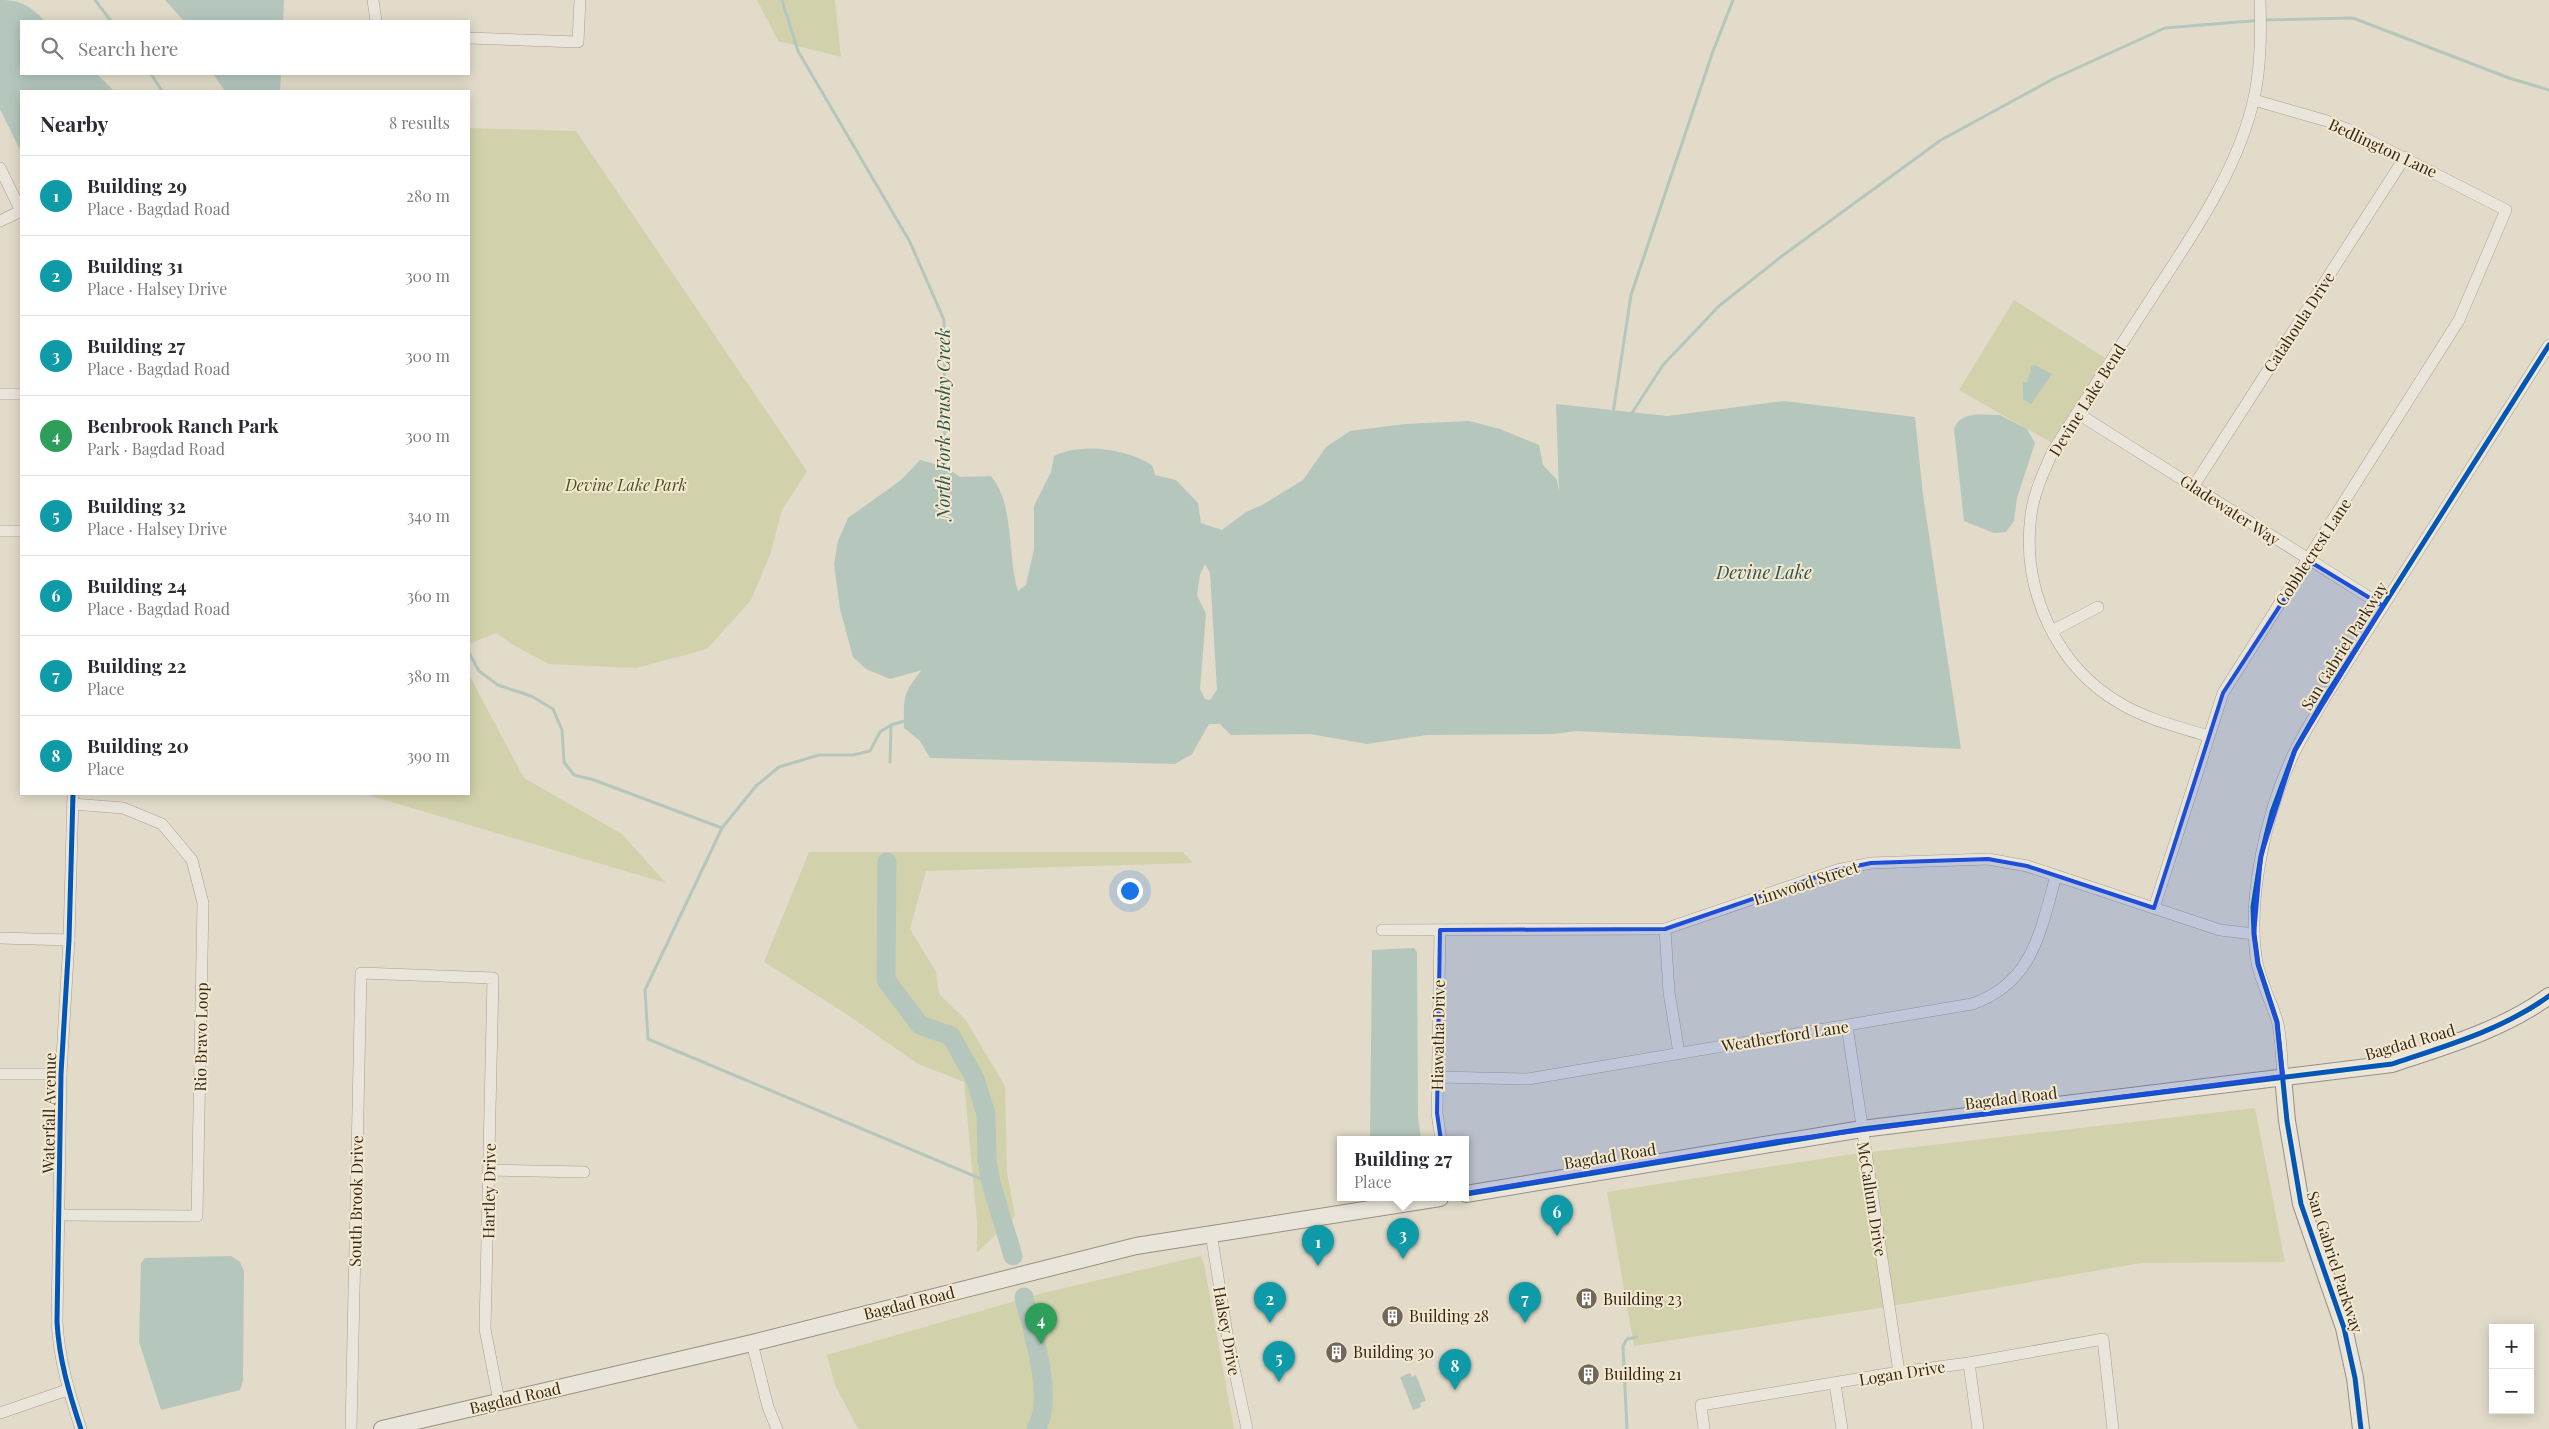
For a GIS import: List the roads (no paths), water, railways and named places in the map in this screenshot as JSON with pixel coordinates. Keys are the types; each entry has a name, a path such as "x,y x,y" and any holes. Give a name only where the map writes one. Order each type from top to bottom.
{"street":[{"path":"373,0 376,20"},
{"path":"470,38 578,42 580,0"},
{"name":"Devine Lake Bend","path":"2208,736 2156,720 2123,706 2086,677 2064,651 2052,632 2038,603 2031,573 2028,546 2031,514 2039,482 2053,451 2208,210 2227,171 2254,100 2261,34 2260,0"},
{"name":"Bedlington Lane","path":"2254,100 2327,121 2405,157 2506,210"},
{"name":"Catahoula Drive","path":"2193,487 2405,157"},
{"path":"0,168 20,209"},
{"name":"Cobblecrest Lane","path":"2154,908 2218,705 2230,679 2309,561 2459,320 2506,210"},
{"path":"0,222 20,212"},
{"name":"San Gabriel Parkway","path":"2361,1429 2356,1378 2344,1328 2301,1204 2287,1121 2277,1022 2258,964 2253,907 2261,856 2272,812 2295,750 2326,696 2549,345"},
{"path":"0,394 20,394"},
{"name":"Gladewater Way","path":"2077,413 2383,606"},
{"path":"0,531 20,531"},
{"path":"2052,632 2098,607"},
{"name":"Waterfall Avenue","path":"73,799 69,940 61,1074 57,1322 58,1346 67,1390 81,1429"},
{"name":"Rio Bravo Loop","path":"59,1215 197,1216 203,903 192,860 162,824 123,808 73,799"},
{"name":"Linwood Street","path":"1382,930 1665,929 1684,925 1837,870 1871,863 2001,860 2056,876 2220,930 2254,934"},
{"name":"Weatherford Lane","path":"1438,1077 1528,1079 1679,1052 1948,1010 1972,1004 1997,994 2018,975 2033,951 2056,876"},
{"path":"1665,929 1669,992 1679,1052"},
{"name":"Hiawatha Drive","path":"1440,930 1437,1113 1440,1136"},
{"path":"0,938 69,940"},
{"name":"Hartley Drive","path":"361,973 493,978 485,1329 499,1401"},
{"name":"South Brook Drive","path":"351,1429 361,973"},
{"name":"Bagdad Road","path":"1469,1193 1655,1161 1862,1129 2392,1064 2463,1040 2505,1022 2549,996"},
{"name":"McCallum Drive","path":"1847,1026 1899,1372"},
{"path":"0,1074 61,1074"},
{"path":"489,1170 584,1172"},
{"name":"Bagdad Road","path":"382,1429 752,1343 1136,1246 1420,1201"},
{"name":"Halsey Drive","path":"1211,1233 1231,1357 1247,1429"},
{"name":"Logan Drive","path":"1704,1429 1701,1405 1899,1372 1969,1363 2103,1339 2114,1429"},
{"path":"752,1343 768,1407 777,1429"},
{"path":"1969,1363 1978,1429"},
{"path":"1835,1384 1842,1429"},
{"path":"0,1413 67,1390"}],"water":[{"path":"0,0 14,1 25,5 44,20 20,20 20,75 98,75 113,90 20,90 20,150 0,109"},
{"path":"165,0 284,0 283,20 183,20"},
{"path":"214,75 281,75 280,90 224,90"},
{"path":"2035,365 2052,374 2031,404 2023,399 2023,382 2027,382 2031,371 2030,366"},
{"name":"Devine Lake","path":"1784,401 1915,417 1923,495 1961,749 1576,731 1554,734 1427,735 1367,744 1310,734 1231,735 1220,724 1209,724 1192,754 1175,764 930,758 920,741 904,728 904,702 911,685 922,670 890,679 866,669 853,657 840,609 834,564 838,541 848,518 901,480 920,460 946,467 960,477 991,476 999,488 1004,501 1018,591 1026,585 1034,549 1034,506 1051,472 1054,456 1065,452 1090,448 1104,449 1142,459 1152,465 1155,475 1176,480 1198,503 1201,523 1222,530 1246,512 1264,504 1303,480 1326,447 1350,431 1405,424 1469,421 1500,429 1539,445 1543,465 1557,480 1559,492 1556,404 1667,416","holes":["1205,564 1210,573 1217,690 1210,700 1205,699 1200,689 1206,614 1197,595 1200,575"]},
{"path":"1979,414 2000,415 2027,429 2035,443 2017,498 2014,521 2006,532 1994,533 1964,521 1954,429 1957,423 1967,416"},
{"path":"1414,948 1417,952 1418,1116 1420,1136 1370,1136 1372,950"},
{"path":"231,1256 240,1262 244,1271 243,1381 240,1390 161,1410 139,1342 141,1263 145,1258"},
{"path":"1410,1373 1412,1377 1416,1375 1426,1401 1420,1403 1421,1407 1413,1410 1400,1377"}],"waterway":[{"path":"95,0 110,20"},
{"name":"North Fork Brushy Creek","path":"782,0 798,51 910,242 944,320 945,470"},
{"path":"1613,413 1631,295 1712,54 1733,0"},
{"path":"1630,416 1663,365 1719,306 1782,256 1941,140 2053,79 2165,28 2263,20 2353,18 2509,78 2549,90"},
{"path":"152,75 161,90"},
{"path":"470,655 479,671 498,685 531,696 553,709 562,730 564,762 574,775 594,780 722,828"},
{"name":"North Fork Brushy Creek","path":"890,762 891,725 908,720"},
{"path":"891,725 880,732 870,751 853,755 819,755 779,767 756,786 722,828 645,990 648,1039 991,1183"},
{"name":"North Fork Brushy Creek","path":"887,862 886,980 920,1025 951,1036 975,1079 986,1114 987,1159 991,1183 1013,1256"},
{"name":"North Fork Brushy Creek","path":"1024,1297 1043,1383 1041,1416 1036,1429"},
{"path":"1627,1429 1623,1346 1627,1339 1637,1337"}],"place":[{"name":"Building 24","path":"1557,1236"},
{"name":"Building 27","path":"1403,1259"},
{"name":"Building 29","path":"1318,1266"},
{"name":"Building 23","path":"1587,1299"},
{"name":"Building 28","path":"1393,1316"},
{"name":"Building 31","path":"1270,1323"},
{"name":"Building 22","path":"1525,1323"},
{"name":"Benbrook Ranch Park","path":"1041,1344"},
{"name":"Building 30","path":"1337,1352"},
{"name":"Building 21","path":"1588,1374"},
{"name":"Building 32","path":"1279,1382"},
{"name":"Building 20","path":"1455,1390"}],"park label":[{"name":"Devine Lake Park","path":"626,485"}]}
